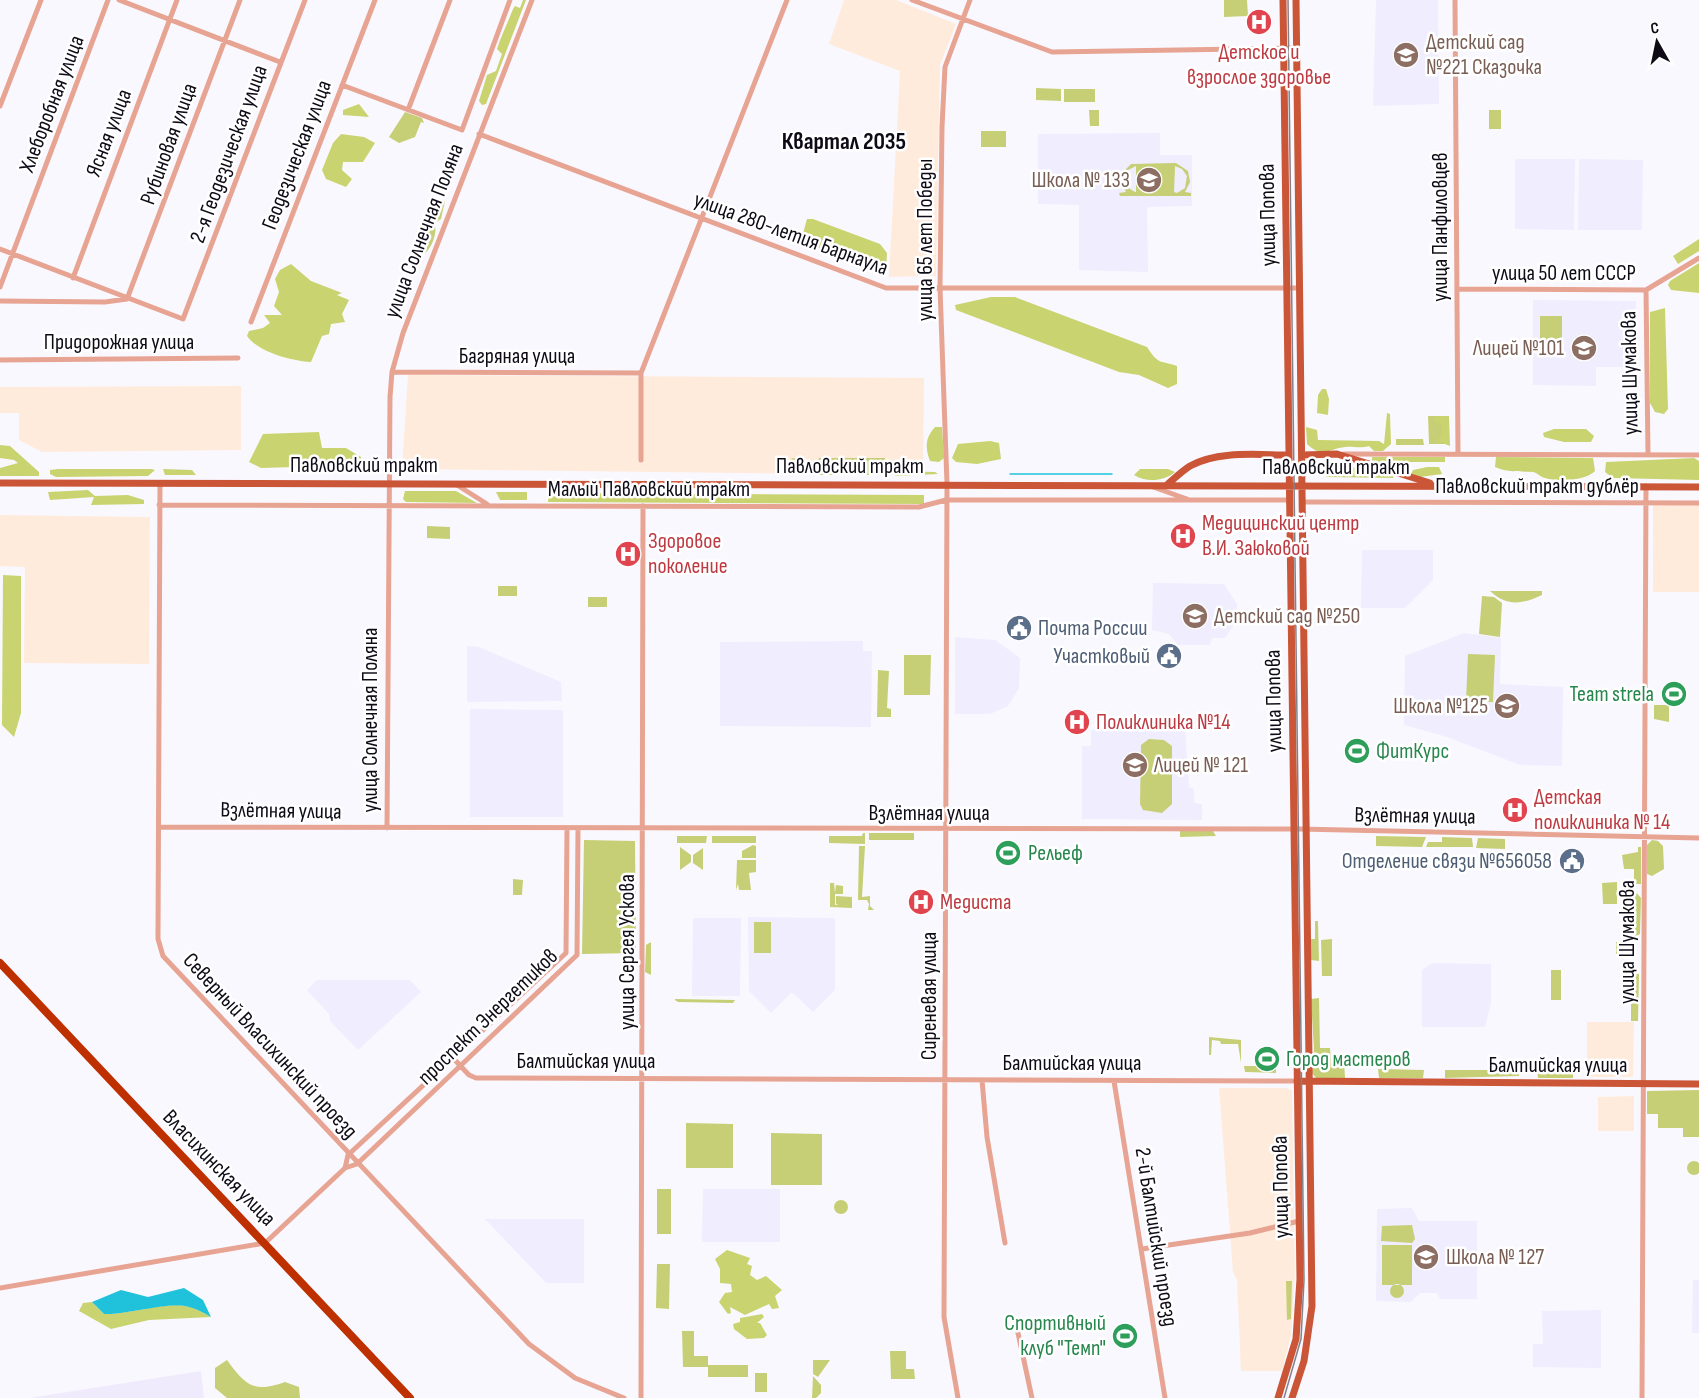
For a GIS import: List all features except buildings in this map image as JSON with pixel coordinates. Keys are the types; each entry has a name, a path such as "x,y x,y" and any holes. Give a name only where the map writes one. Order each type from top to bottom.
{"highway":[{"name":"Власихинская улица","path":"0,963 266,1242 410,1398"}],"main road":[{"name":"улица Попова","path":"1278,1398 1292,1356 1298,1321 1299,1221 1283,0"},
{"name":"улица Попова","path":"1292,1398 1304,1361 1312,1306 1296,0"},
{"path":"1288,350 1300,350"},
{"path":"1302,455 1337,454 1409,478 1447,485"},
{"path":"1168,484 1199,462 1240,455 1289,455"},
{"name":"Павловский тракт","path":"0,483 1699,487"},
{"path":"1292,631 1304,631"},
{"name":"Балтийская улица","path":"1297,1082 1699,1084"},
{"path":"1298,1118 1310,1118"}],"street":[{"path":"0,106 41,0"},
{"name":"Хлеборобная улица","path":"0,287 108,0"},
{"path":"119,0 280,62"},
{"name":"Ясная улица","path":"73,278 177,0"},
{"name":"Рубиновая улица","path":"127,299 240,0"},
{"name":"2-я Геодезическая улица","path":"127,299 183,318 305,0"},
{"name":"Геодезическая улица","path":"252,322 375,0"},
{"path":"408,110 450,0"},
{"path":"342,86 462,130 510,0"},
{"name":"улица Солнечная Поляна","path":"387,828 387,505 392,372 403,333 531,0"},
{"path":"641,460 641,373 787,0"},
{"path":"912,0 1052,52 1297,48"},
{"name":"улица 65 лет Победы","path":"947,484 940,288 942,127 945,68 970,0"},
{"name":"улица Панфиловцев","path":"1455,0 1458,454"},
{"name":"улица 280-летия Барнаула","path":"479,134 885,288 1287,290 1299,288"},
{"path":"0,249 127,299"},
{"name":"улица 50 лет СССР","path":"1457,290 1646,290 1699,258"},
{"name":"улица Шумакова","path":"1646,290 1648,455"},
{"path":"0,301 105,302 127,299"},
{"name":"Придорожная улица","path":"0,360 238,358"},
{"name":"Багряная улица","path":"392,372 641,373"},
{"path":"1337,454 1699,455"},
{"name":"Северный Власихинский проезд","path":"160,483 158,939 163,956 348,1155 529,1344 575,1378 624,1398"},
{"path":"455,483 489,505"},
{"name":"Сиреневая улица","path":"947,484 944,1317 958,1398"},
{"path":"1121,484 1121,501"},
{"path":"1147,484 1191,501"},
{"name":"улица Шумакова","path":"1642,1398 1646,486"},
{"path":"946,500 1290,500"},
{"name":"Малый Павловский тракт","path":"387,505 919,507 946,500"},
{"name":"Павловский тракт дублёр","path":"1302,502 1699,502"},
{"path":"159,505 387,505"},
{"name":"улица Сергея Ускова","path":"641,1398 644,506"},
{"name":"Взлётная улица","path":"159,827 1294,829 1699,838"},
{"name":"проспект Энергетиков","path":"348,1155 566,953 567,828"},
{"name":"проспект Энергетиков","path":"357,1164 577,955 578,828"},
{"path":"566,886 577,886"},
{"name":"Балтийская улица","path":"453,1058 476,1078 1297,1082"},
{"path":"982,1080 987,1137 1005,1243"},
{"name":"2-й Балтийский проезд","path":"1114,1081 1165,1398"},
{"path":"345,1168 348,1155"},
{"path":"0,1288 266,1242 345,1168 357,1164"},
{"path":"1142,1249 1250,1233 1299,1221"},
{"path":"1015,1319 1032,1398"}],"shaded area":[{"path":"844,0 896,0 956,24 940,65 936,276 889,277 900,71 829,44"},
{"name":"Детский сад №221 Сказочка","path":"1376,0 1438,0 1439,104 1373,106"},
{"name":"Школа № 133","path":"1160,133 1160,155 1192,155 1192,206 1147,207 1148,272 1079,270 1079,205 1038,204 1038,134"},
{"path":"1515,159 1575,159 1574,230 1515,229"},
{"path":"1579,159 1643,160 1642,230 1578,230"},
{"name":"Лицей №101","path":"1533,300 1636,301 1636,367 1596,367 1596,386 1533,385"},
{"path":"408,375 924,378 923,475 402,469"},
{"path":"241,386 241,450 42,452 19,440 19,413 0,413 0,387"},
{"path":"1653,503 1699,503 1699,592 1653,592"},
{"path":"0,515 150,517 149,664 24,663 25,567 0,566"},
{"path":"1362,550 1433,550 1433,580 1405,608 1361,608"},
{"name":"Детский сад №250","path":"1153,583 1224,584 1237,604 1237,620 1225,638 1212,638 1210,645 1178,645 1169,634 1152,630"},
{"name":"Школа №125","path":"1464,633 1501,638 1500,684 1563,687 1562,766 1520,765 1447,737 1404,725 1405,656"},
{"path":"955,637 995,640 1020,658 1019,688 1008,706 990,714 955,714"},
{"path":"863,641 863,651 872,651 871,727 720,726 720,642"},
{"path":"467,646 479,647 561,682 562,701 467,702"},
{"path":"470,709 563,710 563,817 470,817"},
{"name":"Лицей № 121","path":"1185,729 1189,787 1194,789 1194,803 1202,804 1202,820 1082,819 1082,746 1091,746 1091,730"},
{"path":"748,917 835,918 835,990 813,1012 791,993 771,1013 749,991"},
{"path":"693,918 741,918 740,996 692,996"},
{"path":"1432,963 1491,964 1491,1003 1485,1027 1422,1027 1422,970"},
{"path":"317,980 410,980 421,992 358,1050 330,1021 329,1014 307,990"},
{"path":"1587,1022 1634,1022 1633,1077 1587,1077"},
{"path":"1219,1088 1287,1088 1292,1091 1295,1274 1291,1335 1282,1371 1241,1371 1237,1280 1233,1272"},
{"path":"1634,1096 1634,1131 1598,1131 1598,1097"},
{"path":"703,1189 780,1189 780,1242 702,1242"},
{"name":"Школа № 127","path":"1412,1208 1419,1221 1477,1221 1477,1299 1440,1299 1437,1293 1420,1293 1411,1302 1376,1301 1377,1209"},
{"path":"485,1219 584,1219 584,1283 546,1283"},
{"path":"1693,1280 1699,1280 1699,1333 1692,1333"},
{"path":"1601,1310 1601,1368 1533,1367 1533,1344 1543,1344 1542,1311"},
{"path":"201,1371 204,1398 29,1398 118,1384"}],"green space":[{"path":"523,0 526,0 486,104 482,105 479,101 487,75 496,71 502,54 497,49 500,39 513,9 515,6 520,8"},
{"path":"1224,0 1247,0 1248,16 1224,17"},
{"path":"1036,88 1061,89 1061,101 1036,100"},
{"path":"1064,89 1095,89 1095,102 1064,102"},
{"path":"359,104 369,117 343,115 343,110"},
{"path":"1089,110 1099,110 1099,126 1090,126"},
{"path":"1489,110 1501,110 1501,129 1489,129"},
{"path":"405,112 422,118 424,123 421,122 415,137 399,143 389,137"},
{"path":"981,131 1006,131 1006,147 981,147"},
{"path":"341,134 364,137 375,143 363,162 343,162 342,170 352,179 346,187 326,179 322,170 333,143"},
{"path":"1176,163 1188,171 1190,182 1185,192 1191,193 1191,196 1120,196 1119,193 1126,192 1122,185 1122,173 1131,164","holes":["1136,166 1136,192 1135,192 1127,187 1124,178 1128,170","1175,166 1182,169 1187,176 1185,188 1177,193 1174,192"]},
{"path":"445,201 441,219 436,222 430,220 437,204"},
{"path":"807,219 813,219 880,244 887,253 886,270 883,273 801,241"},
{"path":"429,224 435,226 435,233 431,246 423,254 418,252"},
{"path":"1699,239 1699,251 1678,264 1673,256"},
{"path":"1699,263 1699,293 1671,290 1668,285 1670,281"},
{"path":"291,264 311,281 342,293 337,295 349,300 342,314 345,322 331,324 329,334 322,336 311,362 276,355 259,347 247,336 249,331 263,328 270,323 264,315 282,315 274,306 279,292 275,279 280,270"},
{"path":"991,297 1015,297 1147,347 1158,360 1177,366 1177,384 1168,388 1139,375 1119,372 956,310 955,305"},
{"path":"1665,308 1668,409 1664,414 1655,412 1650,403 1650,312"},
{"path":"1540,316 1562,316 1562,355 1540,355"},
{"path":"1322,389 1326,389 1329,399 1328,415 1317,413 1318,395"},
{"path":"1387,413 1390,414 1391,444 1383,451 1374,451 1369,446 1345,447 1322,452 1307,444 1306,427 1317,430 1318,440 1379,441 1384,444"},
{"path":"1428,416 1449,416 1449,444 1429,444"},
{"path":"1435,416 1449,416 1450,446 1437,441 1442,433 1441,424 1434,422"},
{"path":"935,427 942,427 944,458 939,462 930,461 927,452 929,435"},
{"path":"1554,429 1586,429 1594,436 1591,442 1564,442 1544,437 1543,433"},
{"path":"319,432 322,448 346,448 361,457 362,465 261,468 249,462 263,434"},
{"path":"1396,439 1423,439 1424,445 1396,445"},
{"path":"990,441 999,443 1001,459 977,464 956,462 952,458 958,444"},
{"path":"0,445 10,446 39,472 39,476 0,476 0,468 18,463 14,460 0,458"},
{"path":"1372,457 1445,457 1445,462 1372,462"},
{"path":"1496,457 1593,458 1595,471 1578,479 1550,479 1533,472 1509,471 1495,467"},
{"path":"792,458 798,458 803,466 801,472 792,474 787,469 787,463"},
{"path":"819,458 885,458 885,475 820,475 815,467"},
{"path":"1694,458 1699,461 1699,480 1613,478 1605,472 1606,462"},
{"path":"1361,467 1394,475 1393,478 1326,477 1328,469"},
{"path":"1439,467 1442,474 1420,477 1411,474 1413,470"},
{"path":"163,469 192,470 196,475 165,475"},
{"path":"1140,469 1168,469 1175,472 1166,477 1150,480 1134,475"},
{"path":"50,470 155,470 148,476 56,477 50,474"},
{"path":"896,471 938,474 896,476 893,474"},
{"path":"88,490 95,496 128,495 144,500 144,504 91,505 94,497 50,500 48,492"},
{"path":"405,491 456,491 477,503 406,502 403,499"},
{"path":"496,492 527,492 527,500 500,500"},
{"path":"549,493 924,495 924,504 548,502"},
{"path":"427,526 450,527 450,539 427,538"},
{"path":"3,575 21,576 21,713 14,737 2,725"},
{"path":"498,586 517,586 517,596 498,596"},
{"path":"1490,591 1542,591 1542,595 1522,602 1509,602"},
{"path":"1482,596 1494,597 1502,603 1500,637 1479,634"},
{"path":"588,597 607,597 607,607 588,607"},
{"path":"1468,654 1495,655 1493,702 1466,701"},
{"path":"904,655 931,655 930,695 904,695"},
{"path":"878,670 889,671 887,708 891,709 891,717 877,717"},
{"path":"1654,705 1669,705 1669,722 1654,719"},
{"path":"1149,739 1164,740 1172,746 1172,804 1162,813 1143,810 1140,804 1141,745"},
{"path":"1180,831 1213,831 1216,836 1180,837"},
{"path":"865,833 865,844 829,843 829,836 862,836"},
{"path":"869,833 914,833 914,840 869,840"},
{"path":"677,836 707,836 706,843 677,843"},
{"path":"712,836 756,836 756,843 712,843"},
{"path":"1376,836 1426,837 1422,847 1376,846"},
{"path":"1442,837 1472,838 1473,847 1426,847 1428,842 1442,842"},
{"path":"1478,838 1505,839 1505,849 1476,848"},
{"path":"584,840 635,841 636,953 582,954"},
{"path":"1652,840 1658,841 1663,846 1664,869 1652,876 1647,874 1647,845"},
{"path":"753,845 756,846 756,858 742,858 742,851"},
{"path":"859,846 865,846 862,897 870,896 870,906 874,910 868,910 867,900 858,900"},
{"path":"680,847 691,855 691,862 680,870"},
{"path":"1638,847 1641,847 1641,884 1634,884 1634,869 1624,869 1622,855 1638,852"},
{"path":"703,848 703,870 693,863 693,855"},
{"path":"737,860 756,860 756,872 749,873 751,890 739,890 738,884 736,890"},
{"path":"513,879 523,880 522,895 513,895"},
{"path":"1617,882 1617,904 1603,904 1602,883"},
{"path":"830,883 834,883 835,893 836,885 843,886 843,894 835,894 835,905 839,904 836,904 836,896 852,897 852,908 830,907"},
{"path":"1635,891 1641,898 1640,934 1636,936 1636,954 1616,954 1616,942 1626,942 1626,913 1634,912"},
{"path":"1315,921 1318,921 1319,961 1311,960 1310,939 1315,939"},
{"path":"754,922 771,922 771,953 754,953"},
{"path":"1332,939 1332,976 1322,976 1321,940"},
{"path":"651,942 651,975 645,972 646,945"},
{"path":"1551,970 1561,970 1561,1000 1551,1000"},
{"path":"1631,974 1639,974 1638,1021 1631,1021"},
{"path":"1319,998 1320,1048 1330,1048 1331,1063 1344,1062 1345,1078 1316,1078 1312,1073 1314,1050 1311,999"},
{"path":"675,1000 735,1000 733,1003 678,1002"},
{"path":"1209,1037 1241,1040 1241,1063 1238,1044 1221,1044 1220,1041 1212,1040 1211,1055 1209,1055"},
{"path":"1244,1066 1276,1066 1276,1073 1245,1072"},
{"path":"1378,1069 1424,1070 1423,1078 1379,1078"},
{"path":"1445,1070 1519,1070 1519,1076 1445,1078"},
{"path":"1537,1070 1573,1070 1573,1078 1538,1078"},
{"path":"1699,1090 1699,1137 1683,1137 1683,1128 1658,1128 1658,1114 1647,1114 1647,1091"},
{"path":"686,1123 733,1124 733,1168 686,1168"},
{"path":"771,1133 822,1134 822,1185 771,1185"},
{"path":"1694,1161 1699,1163 1701,1168 1699,1173 1694,1175 1689,1173 1687,1168 1689,1163"},
{"path":"657,1189 671,1189 671,1234 657,1234"},
{"path":"838,1200 844,1200 848,1207 844,1214 838,1214 834,1210 834,1204"},
{"path":"1412,1225 1415,1239 1412,1243 1381,1241 1382,1226"},
{"path":"1382,1245 1412,1245 1412,1285 1382,1285"},
{"path":"727,1250 750,1258 747,1264 752,1266 750,1275 757,1280 766,1276 782,1290 775,1296 779,1308 772,1309 769,1304 745,1315 730,1307 731,1313 728,1314 719,1302 725,1293 732,1292 731,1284 720,1283 720,1269 715,1259"},
{"path":"657,1264 670,1264 669,1309 656,1308"},
{"path":"1286,1281 1292,1281 1291,1319 1287,1320"},
{"path":"1397,1284 1402,1286 1404,1291 1402,1296 1397,1298 1392,1296 1390,1291 1392,1286"},
{"path":"92,1302 104,1314 182,1305 211,1317 149,1320 111,1329 79,1311 83,1303"},
{"path":"762,1314 764,1317 757,1323 760,1323 767,1335 764,1338 747,1339 734,1329 733,1324 740,1322 740,1318"},
{"path":"682,1331 694,1331 694,1356 708,1356 708,1365 748,1365 748,1377 708,1377 708,1367 683,1367"},
{"path":"890,1351 906,1351 906,1369 914,1369 915,1379 891,1379"},
{"path":"227,1360 240,1376 252,1385 266,1387 285,1382 299,1387 300,1398 227,1398 215,1388 215,1368"},
{"path":"813,1360 830,1360 818,1377 813,1374"},
{"path":"755,1373 767,1373 767,1392 755,1392"},
{"path":"813,1376 821,1385 821,1393 816,1398 812,1398"}],"water":[{"path":"184,1288 203,1300 211,1317 195,1309 181,1306 104,1314 92,1302 121,1290 148,1297"}],"waterway":[{"path":"1010,474 1112,474"}],"tram line":[{"path":"1284,1398 1301,1339 1304,1280 1288,0"}],"place":[{"name":"Детское и взрослое здоровье","path":"1259,22"},
{"name":"Детский сад №221 Сказочка","path":"1406,55"},
{"name":"Школа № 133","path":"1149,180"},
{"name":"Лицей №101","path":"1584,348"},
{"name":"Медицинский центр В.И. Заюковой","path":"1183,536"},
{"name":"Здоровое поколение","path":"628,554"},
{"name":"Детский сад №250","path":"1195,616"},
{"name":"Почта России","path":"1019,628"},
{"name":"Участковый","path":"1169,656"},
{"name":"Team strela","path":"1674,694"},
{"name":"Школа №125","path":"1507,706"},
{"name":"Поликлиника №14","path":"1077,722"},
{"name":"ФитКурс","path":"1357,751"},
{"name":"Лицей № 121","path":"1135,765"},
{"name":"Детская поликлиника № 14","path":"1515,810"},
{"name":"Рельеф","path":"1008,853"},
{"name":"Отделение связи №656058","path":"1572,861"},
{"name":"Медиста","path":"921,902"},
{"name":"Город мастеров","path":"1267,1059"},
{"name":"Школа № 127","path":"1426,1257"},
{"name":"Спортивный клуб \"Темп\"","path":"1125,1336"}],"district":[{"name":"Квартал 2035","path":"844,141"}]}
